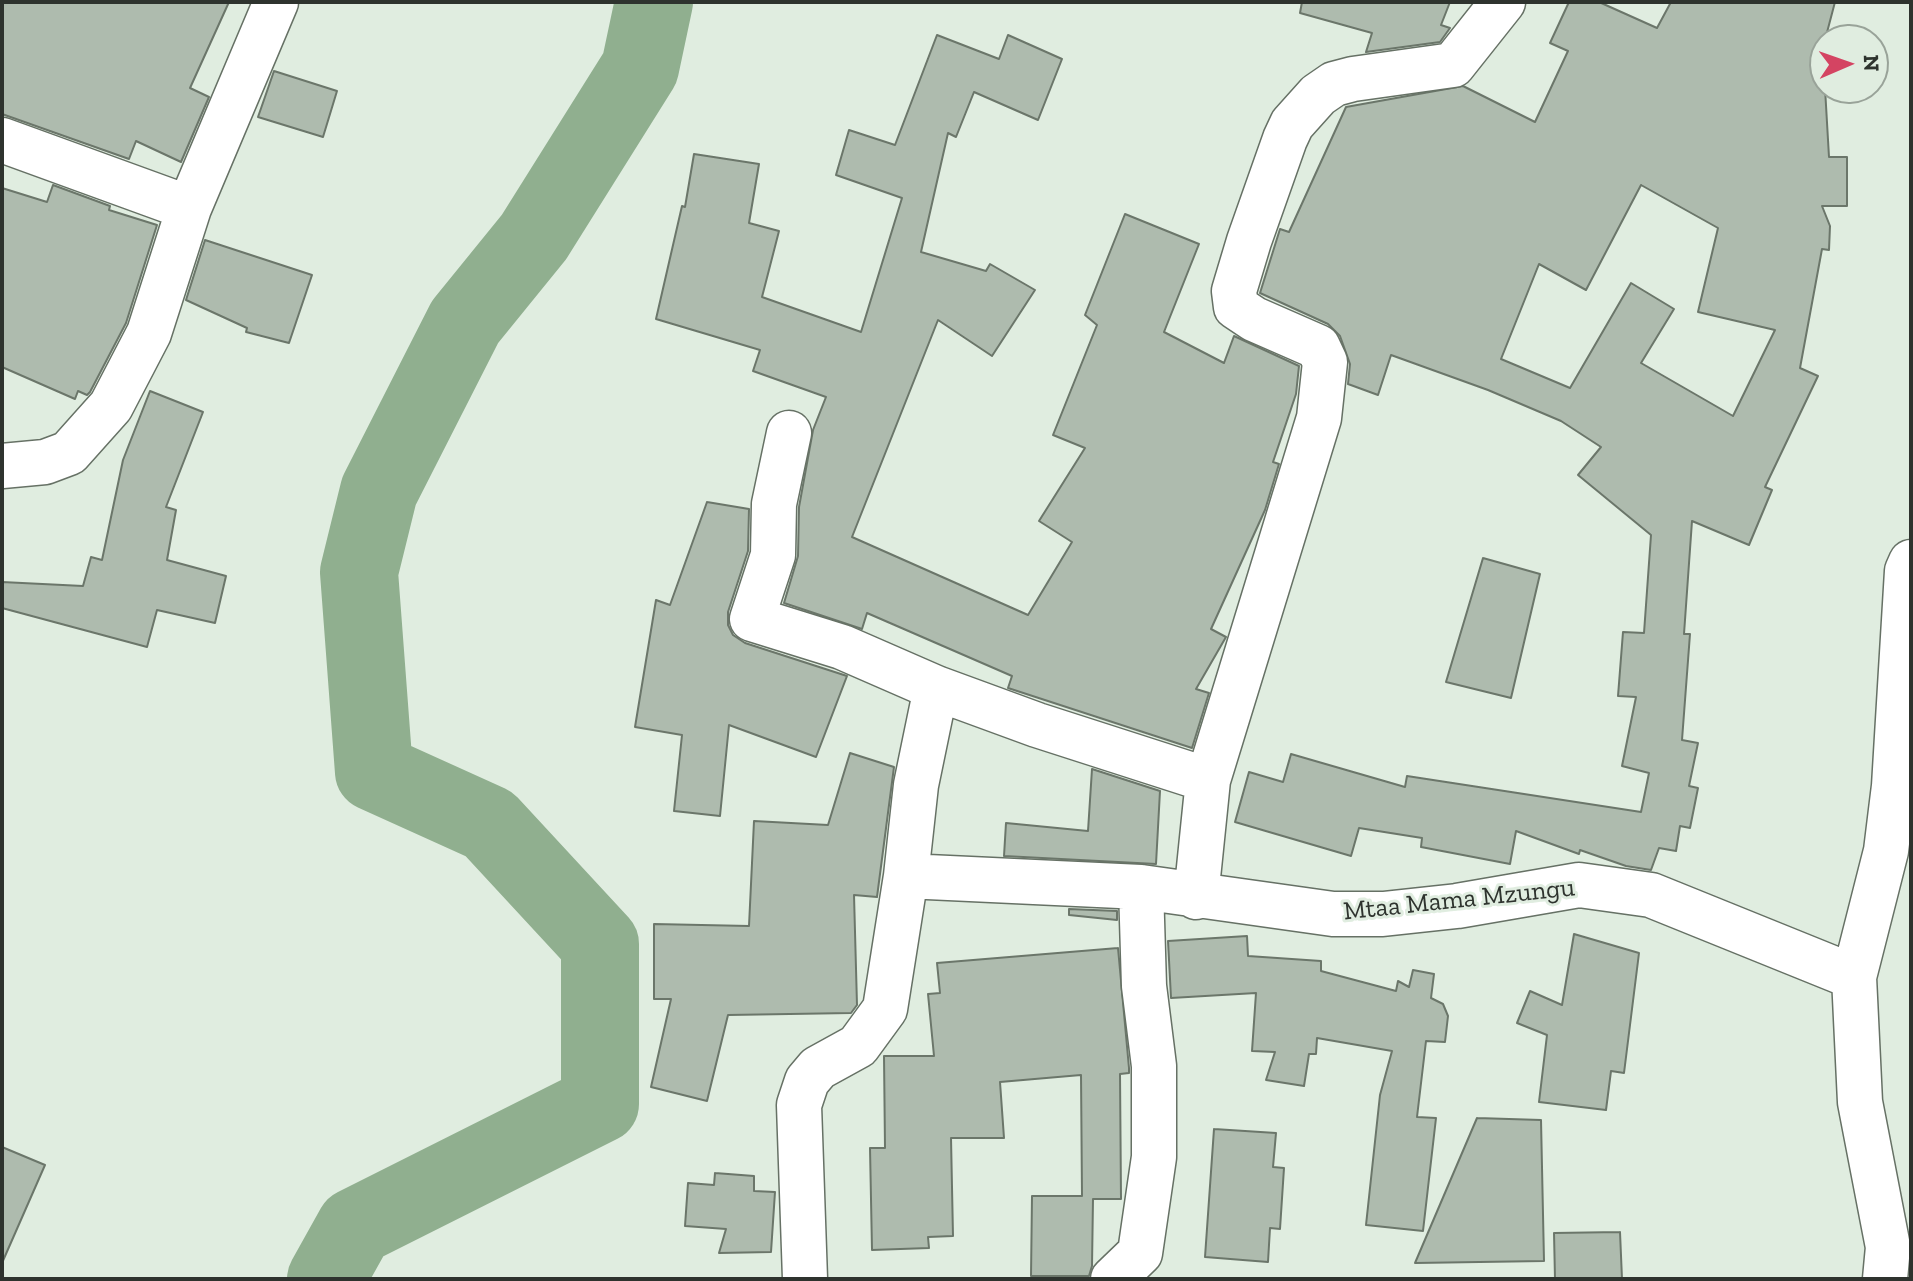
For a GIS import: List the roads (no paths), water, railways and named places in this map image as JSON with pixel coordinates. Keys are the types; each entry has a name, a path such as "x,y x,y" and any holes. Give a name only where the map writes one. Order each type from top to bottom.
{"street":[{"path":"2,466 45,462 69,453 111,406 149,333 189,208 276,2"},
{"path":"1196,897 1208,780 1319,418 1325,362 1318,347 1254,319 1236,307 1234,291 1285,139 1292,124 1318,95 1334,84 1453,65 1503,2"},
{"path":"2,140 189,208"},
{"path":"789,433 774,504 773,555 752,619 842,647 936,688 1037,725 1208,780"},
{"path":"1885,1279 1888,1247 1860,1102 1854,977 1886,851 1894,786 1907,571 1911,562"},
{"path":"805,1279 799,1105 807,1081 818,1068 858,1046 885,1009 906,876 916,785 936,688"},
{"name":"Mtaa Mama Mzungu","path":"906,876 1141,887 1333,914 1383,914 1579,885 1651,895 1854,977"},
{"path":"1113,1279 1140,1253 1154,1157 1154,1066 1144,986 1141,887"}],"waterway":[{"path":"326,1279 355,1227 600,1104 600,944 489,824 374,772 359,572 379,491 465,322 534,237 640,68 654,2"}]}
